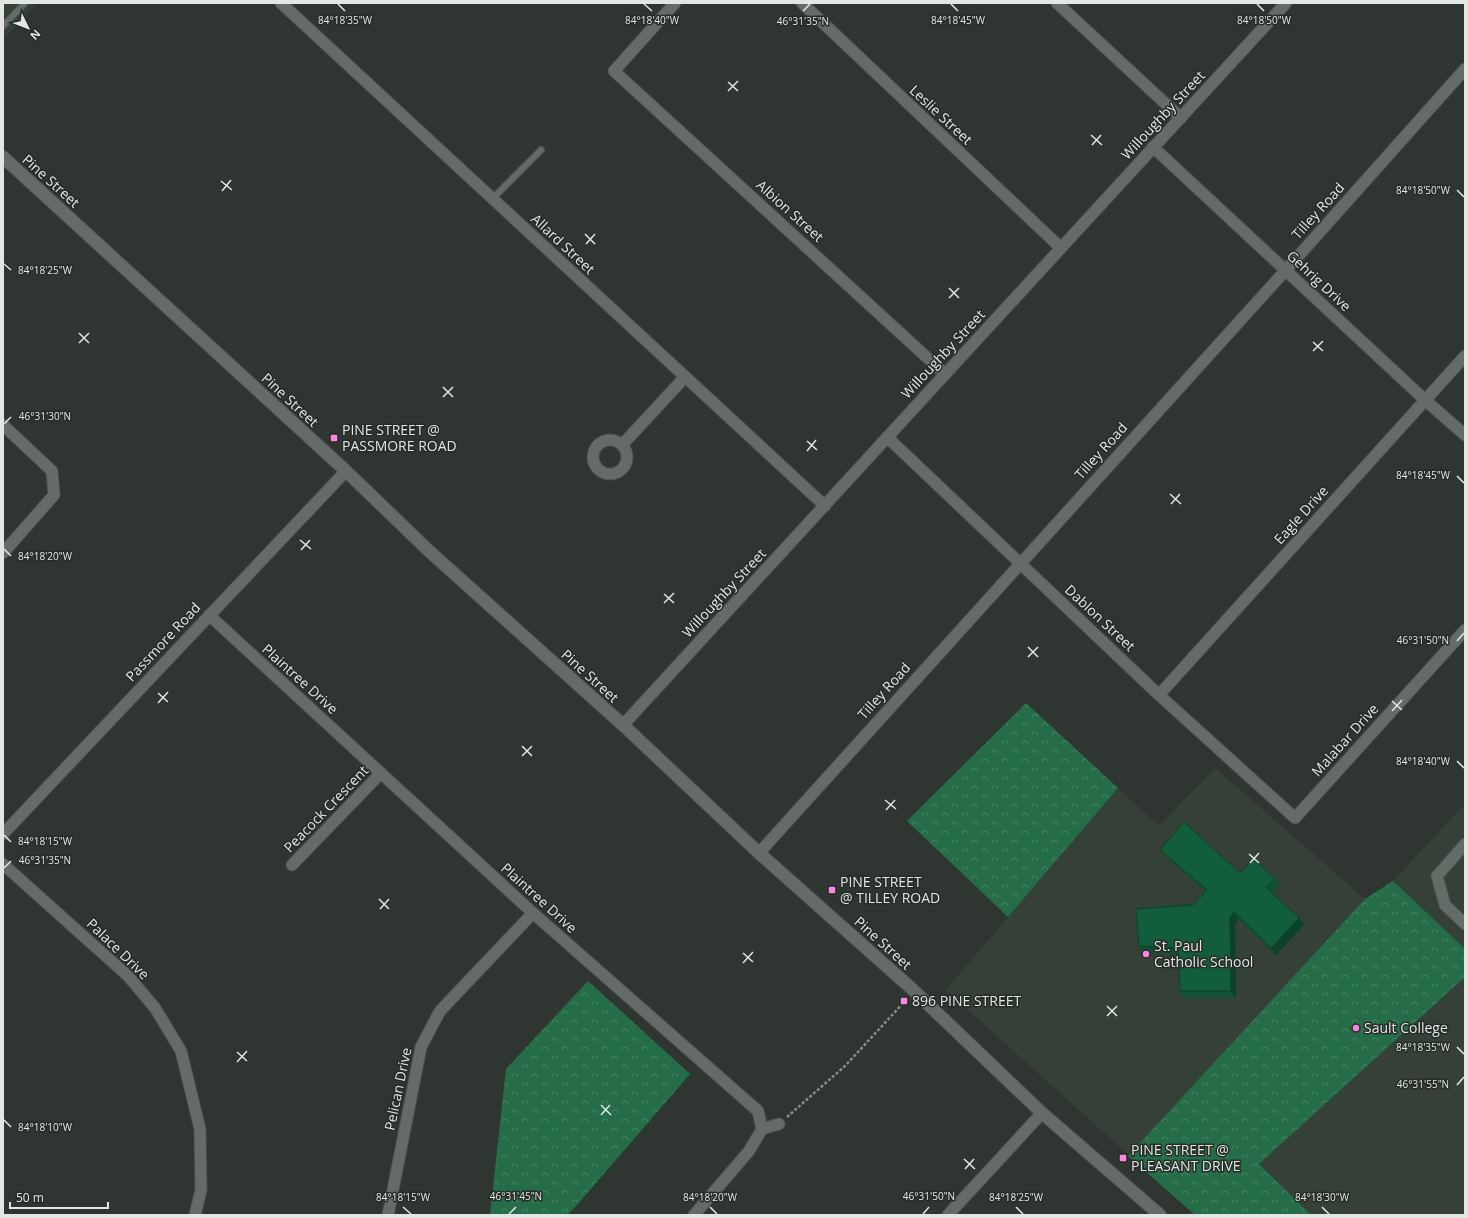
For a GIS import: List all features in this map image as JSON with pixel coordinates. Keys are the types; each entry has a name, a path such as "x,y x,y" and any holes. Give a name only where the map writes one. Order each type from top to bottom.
{"street":[{"name":"Allard Street","path":"281,3 825,506"},
{"name":"Albion Street","path":"675,3 614,71 945,374"},
{"name":"Leslie Street","path":"802,3 1061,248"},
{"path":"1057,3 1181,118"},
{"name":"Willoughby Street","path":"623,725 1286,3"},
{"name":"Tilley Road","path":"759,852 1285,271 1465,69"},
{"name":"Gehrig Drive","path":"1153,147 1285,271 1465,436"},
{"name":"Pine Street","path":"3,157 346,471 429,551 623,725 759,852 914,991 1042,1113 1160,1215"},
{"name":"Eagle Drive","path":"1159,695 1465,356"},
{"path":"622,444 685,377"},
{"path":"3,425 52,470 54,495 3,553"},
{"name":"Dablon Street","path":"887,437 1159,695 1295,818"},
{"name":"Passmore Road","path":"3,834 346,471"},
{"name":"Plaintree Drive","path":"209,615 533,913 758,1111 762,1129"},
{"name":"Malabar Drive","path":"1295,818 1465,630"},
{"name":"Peacock Crescent","path":"292,865 381,773"},
{"path":"1465,844 1436,876 1445,905 1465,924"},
{"name":"Palace Drive","path":"3,864 128,976 155,1008 181,1051 200,1129 201,1190 195,1215"},
{"name":"Pelican Drive","path":"388,1215 421,1047 440,1011 533,913"},
{"path":"948,1215 1042,1113"},
{"path":"694,1215 749,1150 762,1129 779,1124"}],"lane":[{"path":"3,26 25,3"},
{"path":"492,198 541,150"}],"path":[{"path":"779,1124 845,1066 914,991"}],"shaded area":[{"path":"3,3 37,3 3,40"},
{"path":"1215,768 1365,899 1393,881 1465,804 1465,1215 1195,1215 946,990 1118,788 1159,826"}],"green space":[{"path":"1026,703 1118,788 1008,917 907,821"},
{"path":"1393,881 1465,949 1465,977 1259,1164 1311,1215 1195,1215 1128,1156 1365,899"},
{"path":"588,981 690,1074 567,1215 490,1215 506,1069"}],"building":[{"path":"1184,822 1240,873 1253,859 1275,878 1266,887 1299,918 1271,948 1234,912 1230,917 1231,991 1180,991 1178,948 1139,946 1136,909 1193,905 1207,890 1160,850"}],"place":[{"name":"PINE STREET @ PASSMORE ROAD","path":"334,438"},
{"name":"PINE STREET @ TILLEY ROAD","path":"832,890"},
{"name":"St. Paul Catholic School","path":"1146,954"},
{"name":"896 PINE STREET","path":"904,1001"},
{"name":"Sault College","path":"1356,1028"},
{"name":"PINE STREET @ PLEASANT DRIVE","path":"1123,1158"}]}
